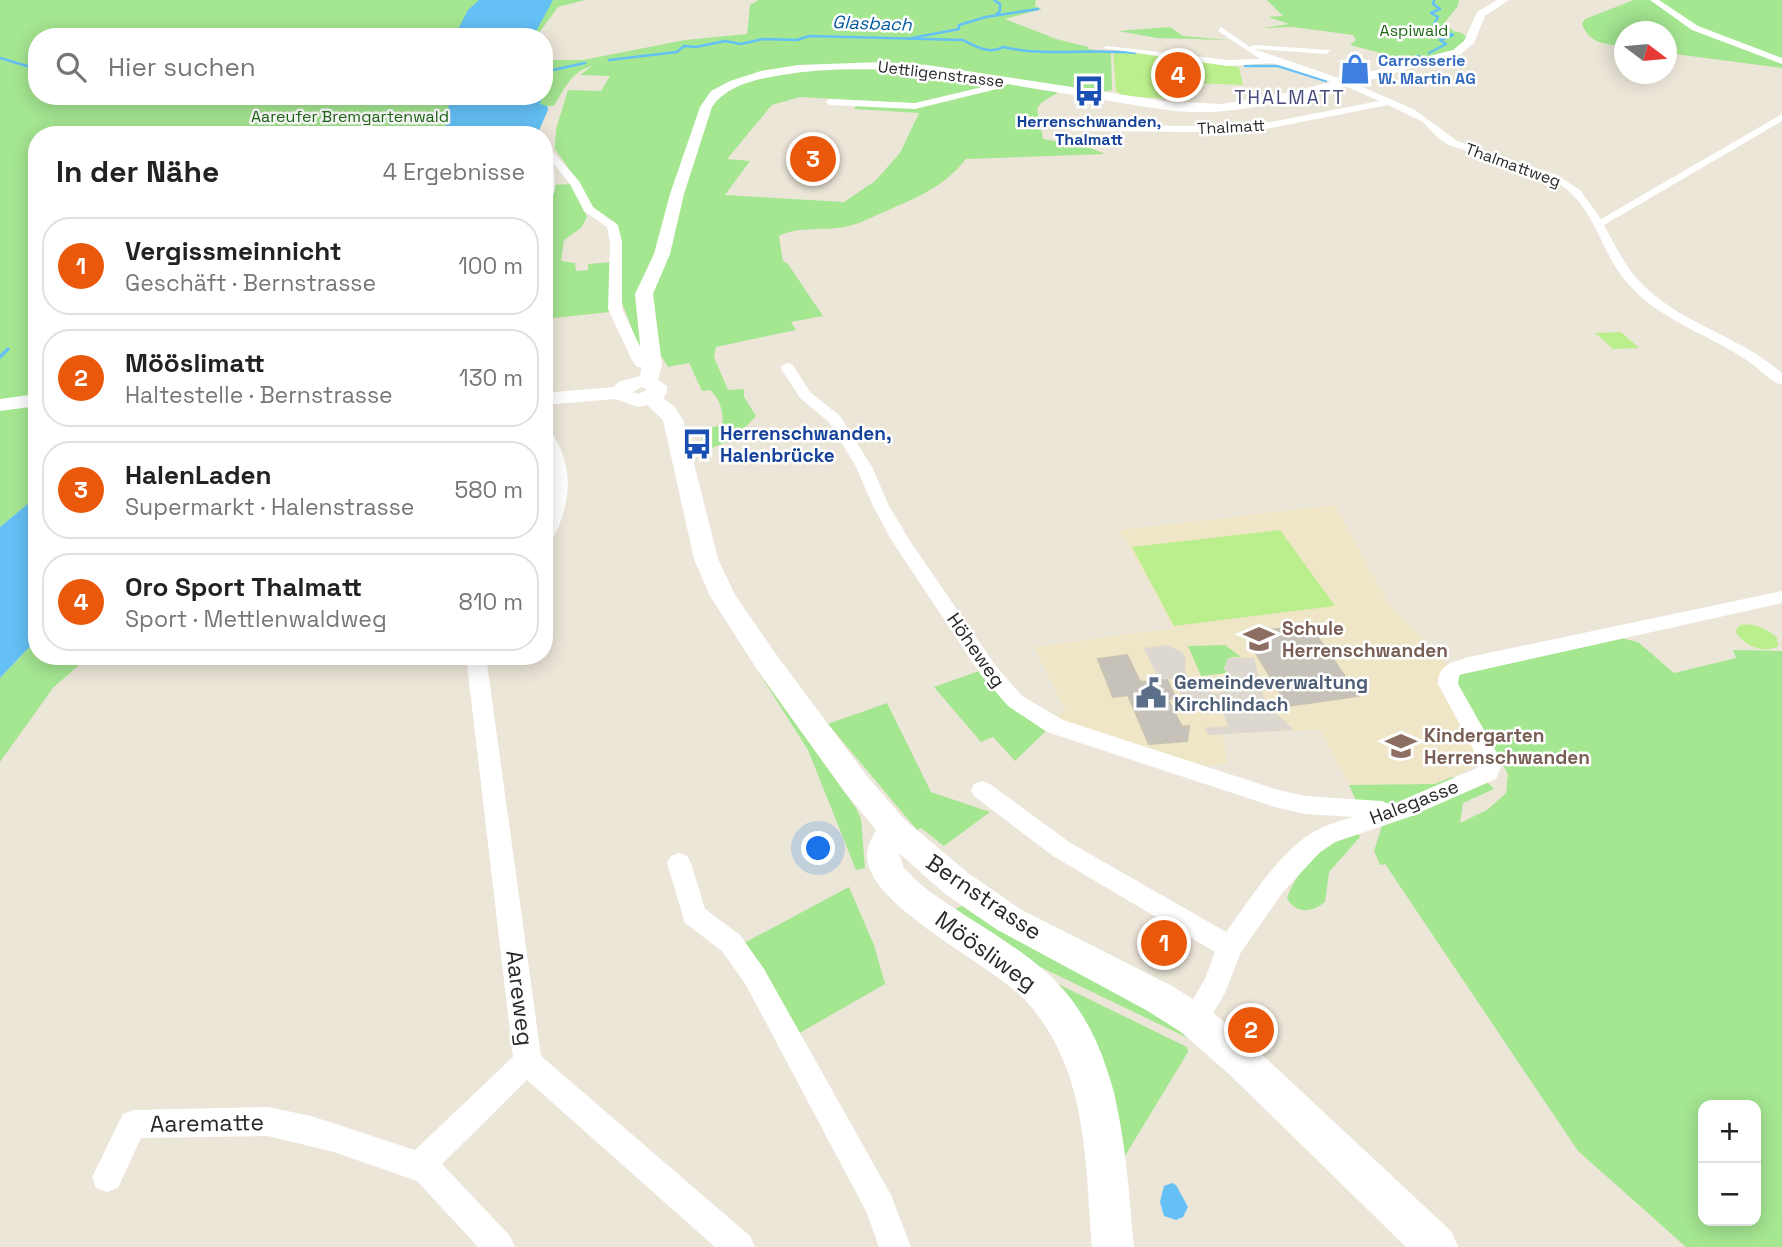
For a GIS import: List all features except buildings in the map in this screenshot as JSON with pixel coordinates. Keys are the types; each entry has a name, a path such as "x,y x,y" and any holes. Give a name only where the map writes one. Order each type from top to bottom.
{"main road":[{"name":"Uettligenstrasse","path":"650,382 644,294 662,254 677,194 702,116 710,99 734,83 761,75 840,65 905,67 1156,104 1213,108 1251,105 1461,51 1469,43 1481,14 1504,0"},
{"path":"553,398 621,393 634,400 650,382"},
{"name":"Bernstrasse","path":"650,382 673,420 706,559 723,596 890,835 1008,919 1159,998 1194,1020 1252,1070 1437,1247"},
{"path":"0,405 28,401"},
{"name":"Möösliweg","path":"890,835 883,862 894,880 909,894 1035,984 1063,1016 1089,1067 1097,1092 1113,1247"}],"street":[{"path":"1654,0 1695,28 1782,61"},
{"path":"1221,29 1243,47 1271,61"},
{"path":"1243,47 1327,52"},
{"path":"1107,48 1234,64 1271,61"},
{"name":"Thalmattweg","path":"1271,61 1343,83 1426,120 1441,136 1453,143 1563,182 1576,192 1623,273 1642,292 1689,323 1752,356 1782,381"},
{"path":"830,102 912,107 998,86 1007,81"},
{"name":"Thalmatt","path":"1072,128 1205,129 1271,125 1388,103"},
{"path":"1596,223 1606,221 1766,124 1782,117"},
{"path":"553,155 575,183 587,209 612,225 616,242 615,309 650,382"},
{"name":"Höheweg","path":"787,366 805,395 835,419 864,467 881,506 901,541 988,670 1020,706 1055,726 1275,798 1332,808 1401,811"},
{"path":"553,446 559,456 561,479 558,506 553,518"},
{"name":"Halegasse","path":"1194,1020 1216,985 1230,947 1274,885 1312,845 1348,827 1401,811 1488,773 1491,769 1490,760 1448,684 1448,676 1452,670 1469,664 1782,597"},
{"name":"Aareweg","path":"477,665 528,1063 739,1247"},
{"path":"982,790 1061,849 1230,947"},
{"path":"679,863 694,915 732,943 755,977 880,1206 894,1247"},
{"path":"419,1166 512,1075 528,1063"},
{"name":"Aarematte","path":"107,1177 133,1124 265,1120 295,1127 428,1170 499,1247"}],"shaded area":[{"name":"Schule Herrenschwanden","path":"1335,505 1390,606 1447,664 1439,677 1483,763 1435,784 1349,785 1320,730 1223,734 1227,763 1195,768 1055,720 1065,710 1034,647 1173,628 1119,530"},
{"path":"1168,645 1182,652 1186,659 1185,671 1193,685 1216,694 1235,686 1224,668 1228,658 1254,658 1265,703 1294,730 1208,735 1205,728 1228,726 1221,707 1188,708 1173,679 1159,680 1144,648"}],"green space":[{"name":"Aareufer Bremgartenwald","path":"0,0 585,0 558,7 543,28 28,28 28,105 553,105 553,60 583,60 685,40 747,34 750,5 759,0 1036,0 1035,6 1042,9 1005,19 1056,39 1089,47 1088,49 1111,52 1112,90 1102,92 1065,88 1041,103 1037,109 1043,139 1088,147 1105,154 966,159 929,191 859,223 836,228 794,231 779,236 783,261 788,264 823,316 791,322 796,330 716,347 714,357 728,390 744,389 744,397 756,416 742,431 751,440 724,443 705,451 701,437 695,431 722,425 722,411 716,397 710,390 702,391 689,363 668,367 662,357 644,360 619,295 620,242 616,223 592,209 555,149 556,129 568,90 601,91 610,76 580,75 592,66 574,76 554,106 548,106 540,126 28,126 28,396 0,400","holes":["800,97 908,103 856,105 854,109 919,113 900,153 875,181 844,202 725,195 750,161 727,159 772,105"]},
{"name":"Aspiwald","path":"1267,0 1459,0 1458,6 1445,22 1453,31 1468,38 1460,48 1415,62 1350,45 1356,40 1353,35 1293,27 1262,28 1289,24 1268,17 1283,16"},
{"path":"1634,0 1782,0 1782,68 1677,54 1677,21 1614,21 1614,45 1599,42 1589,36 1582,24 1585,19"},
{"path":"1170,27 1183,36 1230,40 1157,38 1118,31"},
{"path":"1113,50 1239,67 1243,85 1171,82 1172,99 1123,96 1116,91"},
{"path":"572,184 587,217 581,228 564,240 561,261 575,263 576,271 588,270 588,264 612,262 610,312 553,318 553,185"},
{"path":"1621,332 1639,348 1613,349 1595,333"},
{"path":"28,406 28,504 0,527 0,410"},
{"path":"1280,530 1335,606 1174,626 1132,547"},
{"path":"1740,625 1769,631 1777,638 1778,646 1760,649 1748,644 1735,631"},
{"path":"1621,638 1638,642 1674,673 1736,658 1733,650 1782,651 1782,1247 1686,1247 1578,1151 1385,864 1380,865 1374,851 1382,826 1357,803 1349,785 1435,784 1451,777 1486,781 1494,789 1463,803 1460,823 1487,810 1506,793 1508,774 1456,685 1461,672"},
{"path":"1225,645 1241,657 1231,657 1224,668 1227,673 1201,676 1188,646"},
{"path":"28,648 28,665 79,665 53,688 0,762 0,678"},
{"path":"757,670 856,808 861,819 865,868 856,870 808,750"},
{"path":"982,670 1048,729 1015,761 993,737 981,742 934,687"},
{"path":"887,703 931,792 990,812 944,846 921,828 917,830 828,724"},
{"path":"1358,833 1360,837 1329,872 1325,902 1309,910 1294,907 1287,898 1306,866 1324,849"},
{"path":"849,887 874,945 885,984 796,1035 744,943"},
{"path":"962,906 1019,941 1136,1004 1192,1040 1032,963 953,910"},
{"path":"1054,982 1187,1047 1188,1052 1125,1156 1109,1076 1089,1034"}],"water":[{"path":"479,0 553,0 538,28 459,28 468,10"},
{"path":"448,105 544,105 548,110 541,126 445,126 449,120"},
{"path":"28,504 28,648 0,678 0,527"},
{"path":"1172,1183 1176,1185 1188,1207 1183,1217 1176,1220 1164,1216 1160,1202 1164,1186"}],"waterway":[{"path":"994,0 1000,4 1000,11 996,15"},
{"name":"Glasbach","path":"1429,53 1446,44 1440,40 1453,35 1436,28 1434,24 1438,17 1431,13 1440,9 1433,4 1434,0"},
{"path":"912,38 959,29 959,25 986,17 1038,9"},
{"name":"Glasbach","path":"609,60 677,52 684,46 696,47 725,41 741,44 763,39 797,40 809,36 963,40 988,50 1003,47 1052,52 1135,53"},
{"name":"Glasbach","path":"1393,66 1419,56"},
{"path":"0,58 28,66"},
{"name":"Glasbach","path":"553,70 585,63"},
{"name":"Glasbach","path":"1245,66 1278,66 1326,81"},
{"path":"0,357 8,349"}],"place":[{"name":"Carrosserie W. Martin AG","path":"1355,69"},
{"name":"Oro Sport Thalmatt","path":"1178,75"},
{"name":"Herrenschwanden, Thalmatt","path":"1089,91"},
{"name":"HalenLaden","path":"813,159"},
{"name":"Herrenschwanden, Halenbrücke","path":"697,444"},
{"name":"Schule Herrenschwanden","path":"1259,639"},
{"name":"Gemeindeverwaltung Kirchlindach","path":"1151,693"},
{"name":"Kindergarten Herrenschwanden","path":"1401,746"},
{"name":"Vergissmeinnicht","path":"1164,943"},
{"name":"Mööslimatt","path":"1251,1030"}],"district":[{"name":"THALMATT","path":"1290,97"}]}
